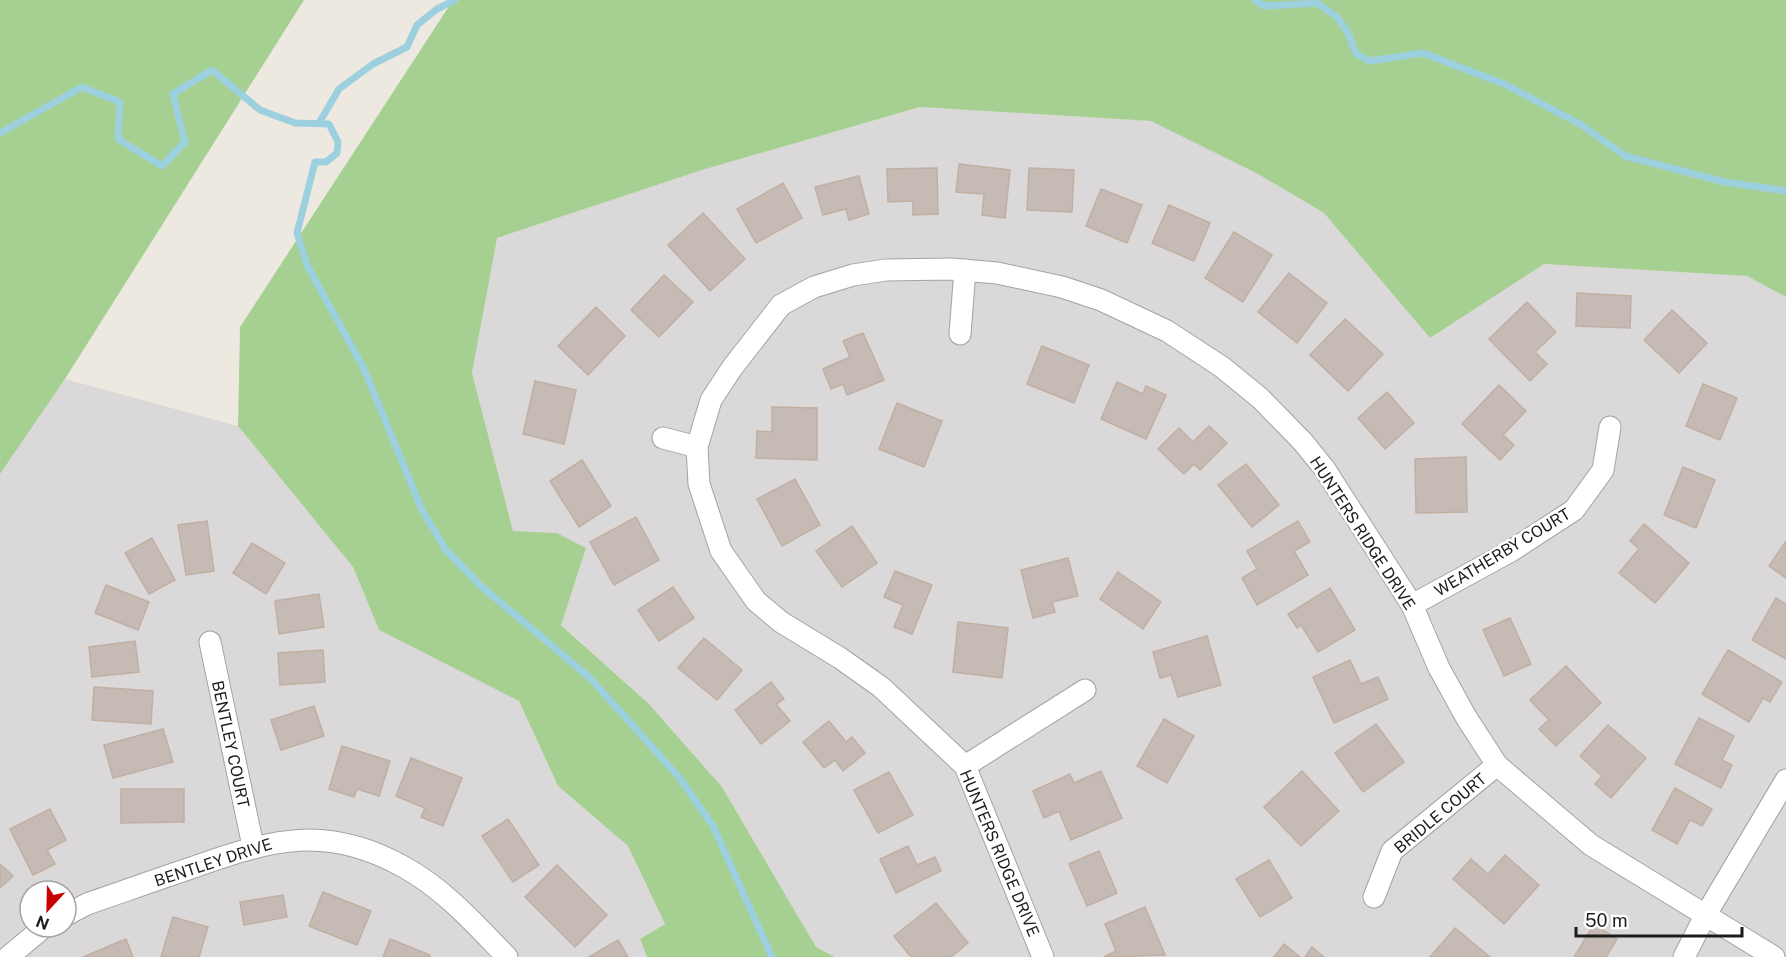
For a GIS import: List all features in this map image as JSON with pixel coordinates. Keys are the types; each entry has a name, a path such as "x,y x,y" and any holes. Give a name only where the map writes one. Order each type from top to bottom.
{"street":[{"name":"HUNTERS RIDGE DRIVE","path":"1043,957 965,766 880,687 840,658 781,622 756,602 721,551 709,518 699,484 697,447 711,400 732,368 781,305 814,287 853,275 886,270 965,270 997,273 1062,287 1101,300 1167,331 1222,367 1260,398 1324,468 1412,605 1439,668 1466,717 1497,765 1591,845 1774,957"},
{"path":"960,334 965,270"},
{"name":"WEATHERBY COURT","path":"1412,605 1511,551 1574,510 1603,470 1610,427"},
{"path":"663,438 697,447"},
{"name":"BENTLEY COURT","path":"210,642 253,846"},
{"path":"965,766 1085,690"},
{"name":"BRIDLE COURT","path":"1374,897 1392,851 1497,765"},
{"path":"1684,957 1705,916 1786,780"},
{"name":"BENTLEY DRIVE","path":"78,909 253,846 302,839 361,848 405,868 458,907 507,957"},
{"path":"8,957 30,939"}],"shaded area":[{"path":"920,107 1152,121 1258,174 1324,213 1430,338 1544,264 1747,276 1786,297 1786,957 835,957 816,947 722,787 649,704 561,624 586,548 557,533 513,531 472,373 496,238 702,170"},
{"path":"65,379 238,426 353,567 379,630 519,701 558,786 628,846 665,924 640,939 647,957 0,957 0,474"}],"green space":[{"path":"0,0 304,0 65,379 0,474"},
{"path":"453,0 1786,0 1786,297 1747,276 1544,264 1430,338 1324,213 1258,174 1151,121 920,107 702,170 497,238 472,373 513,531 557,533 586,548 561,625 649,704 722,787 816,947 835,957 647,957 640,939 665,924 628,846 558,786 519,701 379,630 353,567 238,426 240,327"}],"building":[{"path":"959,164 1010,170 1005,218 982,215 984,194 956,192"},
{"path":"937,168 938,214 913,215 913,201 888,202 887,169"},
{"path":"1029,168 1074,170 1072,212 1027,210"},
{"path":"859,176 869,214 849,220 846,209 823,215 815,187"},
{"path":"783,183 802,218 756,243 737,209"},
{"path":"1101,189 1142,205 1127,243 1086,226"},
{"path":"1169,205 1210,223 1194,261 1152,243"},
{"path":"703,213 745,259 710,291 668,245"},
{"path":"1234,232 1272,255 1243,302 1205,278"},
{"path":"1289,273 1327,303 1297,343 1258,312"},
{"path":"664,275 693,302 659,337 631,310"},
{"path":"1577,293 1631,296 1630,328 1576,326"},
{"path":"1527,302 1556,332 1535,352 1547,364 1530,381 1489,339"},
{"path":"596,307 625,336 588,375 558,346"},
{"path":"1672,310 1707,343 1679,373 1644,340"},
{"path":"1345,319 1383,354 1348,391 1310,355"},
{"path":"863,333 884,380 847,395 843,384 831,389 823,369 850,357 843,341"},
{"path":"1042,346 1089,365 1074,403 1027,384"},
{"path":"535,381 576,390 564,444 523,434"},
{"path":"1117,382 1143,394 1146,386 1166,395 1146,439 1101,419"},
{"path":"1703,384 1737,398 1720,440 1686,426"},
{"path":"1499,385 1526,411 1503,435 1514,445 1500,460 1462,424"},
{"path":"1387,392 1414,423 1385,449 1358,418"},
{"path":"897,403 942,421 924,467 879,449"},
{"path":"772,407 817,408 817,460 756,458 757,431 772,432"},
{"path":"1209,426 1227,443 1200,470 1194,464 1184,474 1158,449 1179,428 1193,442"},
{"path":"1466,457 1467,512 1416,513 1415,459"},
{"path":"582,460 611,506 579,527 550,481"},
{"path":"1246,464 1279,505 1252,527 1218,485"},
{"path":"1683,467 1715,480 1696,528 1664,515"},
{"path":"795,479 820,525 782,546 757,499"},
{"path":"636,517 659,560 614,585 590,542"},
{"path":"207,521 214,571 186,575 178,525"},
{"path":"1298,521 1310,542 1294,551 1308,575 1257,605 1242,578 1257,569 1247,551"},
{"path":"1644,524 1689,563 1655,603 1619,573 1639,549 1630,541"},
{"path":"852,526 877,563 842,587 816,551"},
{"path":"152,538 175,580 149,594 125,553"},
{"path":"1786,541 1786,578 1769,566"},
{"path":"252,543 285,563 266,594 233,573"},
{"path":"1068,558 1078,596 1052,602 1055,612 1033,618 1021,570"},
{"path":"895,571 932,585 912,634 894,627 903,605 884,597"},
{"path":"1118,572 1161,602 1143,629 1100,599"},
{"path":"106,585 149,602 138,630 95,613"},
{"path":"673,587 694,618 659,641 638,610"},
{"path":"1330,588 1355,630 1318,652 1301,625 1297,628 1288,614"},
{"path":"319,594 324,627 279,634 275,601"},
{"path":"1776,598 1786,604 1786,659 1752,640"},
{"path":"1510,618 1531,664 1504,676 1483,630"},
{"path":"958,622 1008,628 1002,678 953,672"},
{"path":"1207,636 1221,685 1178,697 1171,675 1160,678 1153,652"},
{"path":"704,638 742,670 717,700 678,668"},
{"path":"135,641 139,672 92,677 89,647"},
{"path":"323,650 325,682 280,685 278,653"},
{"path":"1728,650 1782,682 1770,702 1763,698 1749,722 1702,694"},
{"path":"1350,660 1361,684 1378,677 1388,699 1334,723 1313,677"},
{"path":"1566,666 1601,703 1556,746 1539,729 1549,720 1530,700"},
{"path":"771,682 784,699 776,704 790,721 761,744 735,710"},
{"path":"94,687 153,691 151,724 92,720"},
{"path":"314,706 324,736 281,750 271,720"},
{"path":"1699,718 1734,736 1722,760 1732,765 1721,788 1675,764"},
{"path":"1164,719 1194,736 1167,783 1137,766"},
{"path":"829,721 846,742 852,737 865,753 843,771 835,760 824,768 803,742"},
{"path":"1376,724 1404,762 1363,792 1335,753"},
{"path":"1608,725 1646,758 1611,798 1595,784 1602,776 1580,756"},
{"path":"163,729 173,762 113,778 104,745"},
{"path":"342,746 390,761 379,796 357,789 354,797 329,789"},
{"path":"411,758 462,778 443,826 421,817 425,808 396,796"},
{"path":"1101,771 1122,818 1071,840 1059,811 1044,818 1033,791 1070,774 1074,783"},
{"path":"1302,771 1339,811 1301,846 1264,807"},
{"path":"889,772 913,815 878,833 854,790"},
{"path":"1675,788 1712,809 1702,826 1690,820 1677,844 1652,830"},
{"path":"121,789 184,789 184,822 121,823"},
{"path":"50,809 66,840 47,850 55,864 33,875 10,829"},
{"path":"508,819 539,865 513,882 482,836"},
{"path":"908,846 917,865 935,857 941,871 896,893 880,859"},
{"path":"1099,851 1117,893 1087,906 1069,864"},
{"path":"1505,855 1539,885 1504,924 1453,879 1471,859 1488,874"},
{"path":"1269,860 1292,898 1260,917 1236,879"},
{"path":"0,864 13,876 0,888"},
{"path":"557,865 607,915 575,947 525,897"},
{"path":"323,892 371,911 357,945 309,926"},
{"path":"283,895 287,917 244,925 240,902"},
{"path":"936,903 968,943 951,957 911,957 894,936"},
{"path":"1145,907 1165,955 1104,957 1116,951 1105,924"},
{"path":"173,917 208,927 199,957 161,957"},
{"path":"1594,924 1617,939 1606,957 1574,957"},
{"path":"1455,928 1490,957 1430,957"},
{"path":"126,939 133,957 83,957"},
{"path":"390,939 430,955 430,957 383,957"},
{"path":"618,940 628,957 589,957"},
{"path":"1284,944 1300,957 1274,957"},
{"path":"1312,947 1324,957 1305,957"}],"waterway":[{"path":"319,123 339,89 373,64 407,47 417,25 437,9 455,0"},
{"path":"1255,0 1264,6 1317,3 1337,17 1348,33 1356,54 1370,61 1423,53 1504,84 1580,124 1625,156 1725,182 1786,191"},
{"path":"0,133 82,87 120,102 118,139 162,166 185,142 173,94 212,70 260,110 295,123 329,124 338,142 337,153 326,162 315,162 297,233 307,265 364,369 422,510 446,550 481,586 590,678 679,777 713,826 772,957"}]}
